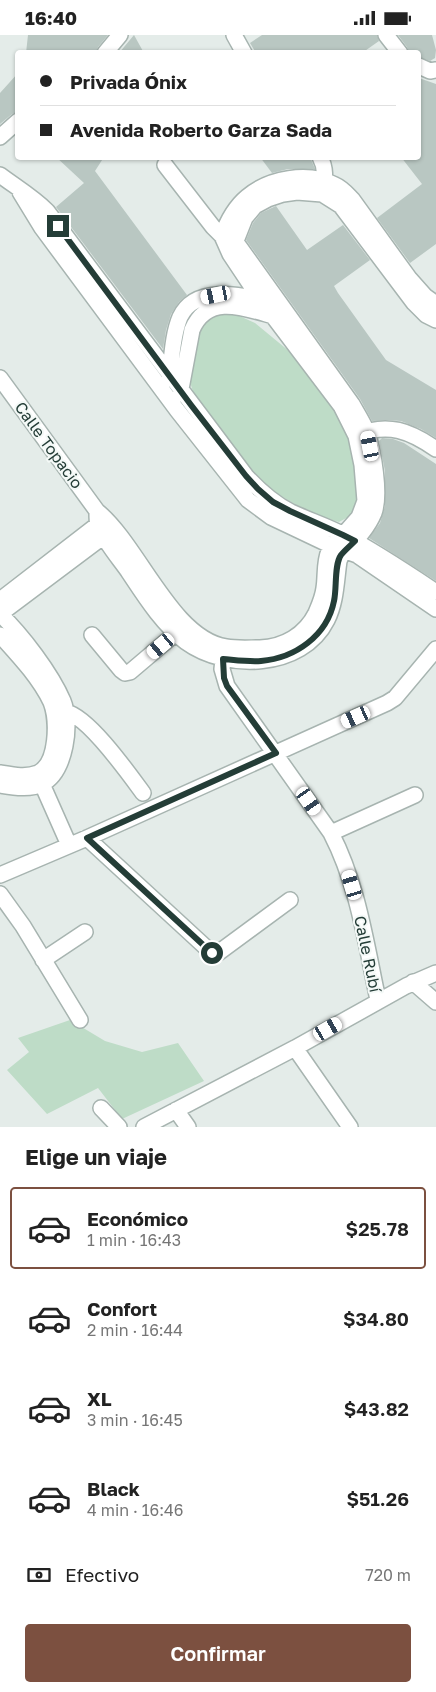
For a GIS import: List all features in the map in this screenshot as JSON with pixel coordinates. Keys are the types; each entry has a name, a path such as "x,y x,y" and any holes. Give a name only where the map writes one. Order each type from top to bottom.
{"street":[{"path":"108,50 120,35"},
{"path":"234,35 242,50"},
{"path":"386,35 398,50"},
{"path":"421,67 430,71 436,70"},
{"path":"0,137 15,124"},
{"path":"322,160 323,187 341,205 414,303 426,315 436,320"},
{"path":"165,165 213,227 230,244 278,311 341,407 361,433"},
{"path":"0,175 19,190 29,195 47,211 170,375"},
{"path":"260,299 230,244 227,223 246,197 257,190 268,184 289,178 301,177 323,187 344,190 410,278 425,296 436,305"},
{"path":"19,190 42,229 174,393 258,489 273,502 344,543 436,609"},
{"path":"104,524 176,615 192,630 210,641 223,653 247,661 275,659 294,652 313,640 323,626 334,602 339,561 344,543 365,501 361,433 342,389 294,321 260,299 228,294 205,297 191,304 180,318 175,334 170,375 177,410 248,500 271,517 344,543 385,559 436,592"},
{"path":"174,393 192,330 202,315 218,306 225,305 278,311"},
{"name":"Calle Topacio","path":"0,378 104,524"},
{"path":"361,433 390,428 401,430 436,449"},
{"path":"0,600 104,524"},
{"path":"0,773 21,776 37,773 43,769 53,750 63,700 25,642 0,614 104,524"},
{"path":"104,524 137,585 163,619 176,633 198,650 210,656 223,653"},
{"path":"92,635 120,670 125,673 130,672 176,633"},
{"path":"0,635 34,676 50,701 61,712 83,722 106,744 143,793"},
{"path":"0,875 87,838 395,698 436,649"},
{"name":"Calle Rubí","path":"223,653 224,678 227,686 331,833 340,851 355,895 378,1000"},
{"path":"0,785 32,787 42,784 53,775 60,762 66,734 61,712"},
{"path":"42,784 69,845"},
{"path":"331,833 415,795"},
{"path":"87,838 213,954 218,953 290,900"},
{"path":"0,894 23,926 80,1020"},
{"path":"43,960 85,932"},
{"path":"144,1127 295,1048 378,1000 413,982 436,973"},
{"path":"413,982 436,1002"},
{"path":"295,1048 350,1127"},
{"path":"101,1108 119,1127"},
{"path":"176,1110 188,1127"}],"green space":[{"path":"226,310 255,323 295,356 338,413 352,443 356,475 358,502 350,516 339,522 325,518 285,499 261,481 240,461 198,401 190,383 191,354 206,318"},
{"path":"70,1020 105,1041 142,1052 178,1043 204,1081 122,1119 98,1088 47,1114 7,1070 29,1052 18,1038"}],"building":[{"path":"28,35 108,35 97,50 26,50"},
{"path":"134,35 142,50 122,50"},
{"path":"262,35 377,35 379,41 366,50 254,50 250,43"},
{"path":"398,35 432,35 436,50 435,58 430,61 421,58 421,50 408,50"},
{"path":"15,76 15,113 0,124 0,93"},
{"path":"421,79 436,84 436,244 410,263 377,218 422,184 403,160 421,160"},
{"path":"59,160 102,160 95,171 187,295 179,302 171,314 163,349 56,207 84,183"},
{"path":"262,160 311,160 315,169 288,169 272,173"},
{"path":"276,206 307,250 343,225 370,260 334,286 386,360 436,390 436,438 421,429 401,421 372,421 360,399 246,240 253,223 261,213"},
{"path":"382,438 404,443 436,464 436,581 369,538 380,523 385,506 385,471 379,441"}],"route":[{"path":"58,226 191,405 258,489 273,502 355,541 341,556 334,602 326,622 313,640 294,652 275,659 247,661 223,659 222,669 227,686 276,753 87,838 212,953"}]}
